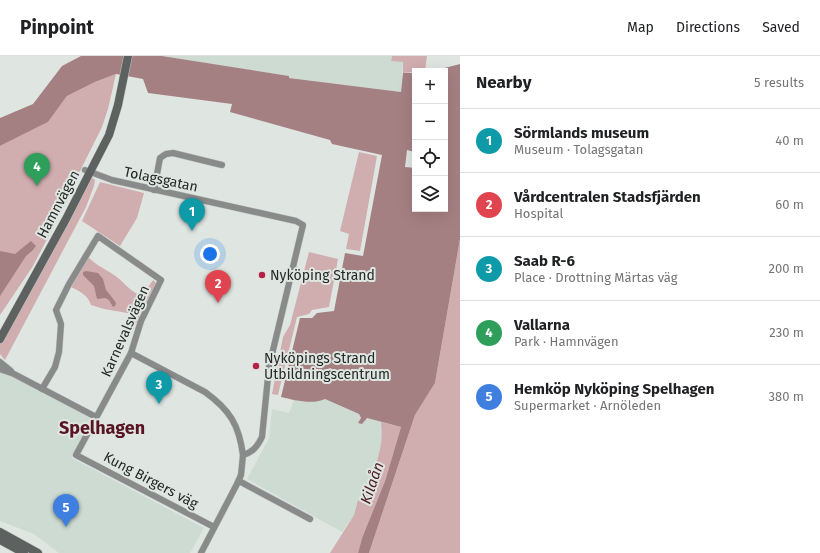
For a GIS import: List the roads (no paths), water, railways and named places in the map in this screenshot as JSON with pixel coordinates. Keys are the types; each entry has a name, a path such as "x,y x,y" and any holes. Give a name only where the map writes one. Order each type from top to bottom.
{"main road":[{"path":"123,76 125,56"},
{"path":"123,76 128,56"},
{"name":"Hamnvägen","path":"0,326 14,307 87,171 109,135 123,76"},
{"name":"Hamnvägen","path":"0,339 66,219 87,171"},
{"path":"0,532 38,553"},
{"path":"0,540 24,553"}],"street":[{"path":"154,190 160,158 166,154 173,153 222,165"},
{"name":"Tolagsgatan","path":"87,171 112,180 296,221 303,225 269,367 262,437 257,447 251,453 243,455"},
{"name":"Karnevalsvägen","path":"42,389 56,367 59,352 61,324 56,310 68,284 98,236 161,280 141,321 131,353 76,455"},
{"path":"131,353 205,392 216,400 230,415 241,439 243,455 239,481 201,553"},
{"path":"0,362 14,374"},
{"path":"0,369 14,374 96,418"},
{"name":"Kung Birgers väg","path":"76,455 214,527"},
{"path":"239,481 310,519"}],"place":[{"name":"Vallarna","path":"37,186"},
{"name":"Sörmlands museum","path":"192,231"},
{"name":"Nyköping Strand","path":"262,275"},
{"name":"Vårdcentralen Stadsfjärden","path":"218,303"},
{"name":"Nyköpings Strand Utbildningscentrum","path":"256,366"},
{"name":"Saab R-6","path":"159,404"},
{"name":"Hemköp Nyköping Spelhagen","path":"66,527"}],"district":[{"name":"Spelhagen","path":"102,428"}],"water label":[{"name":"Kilaån","path":"372,483"}]}
